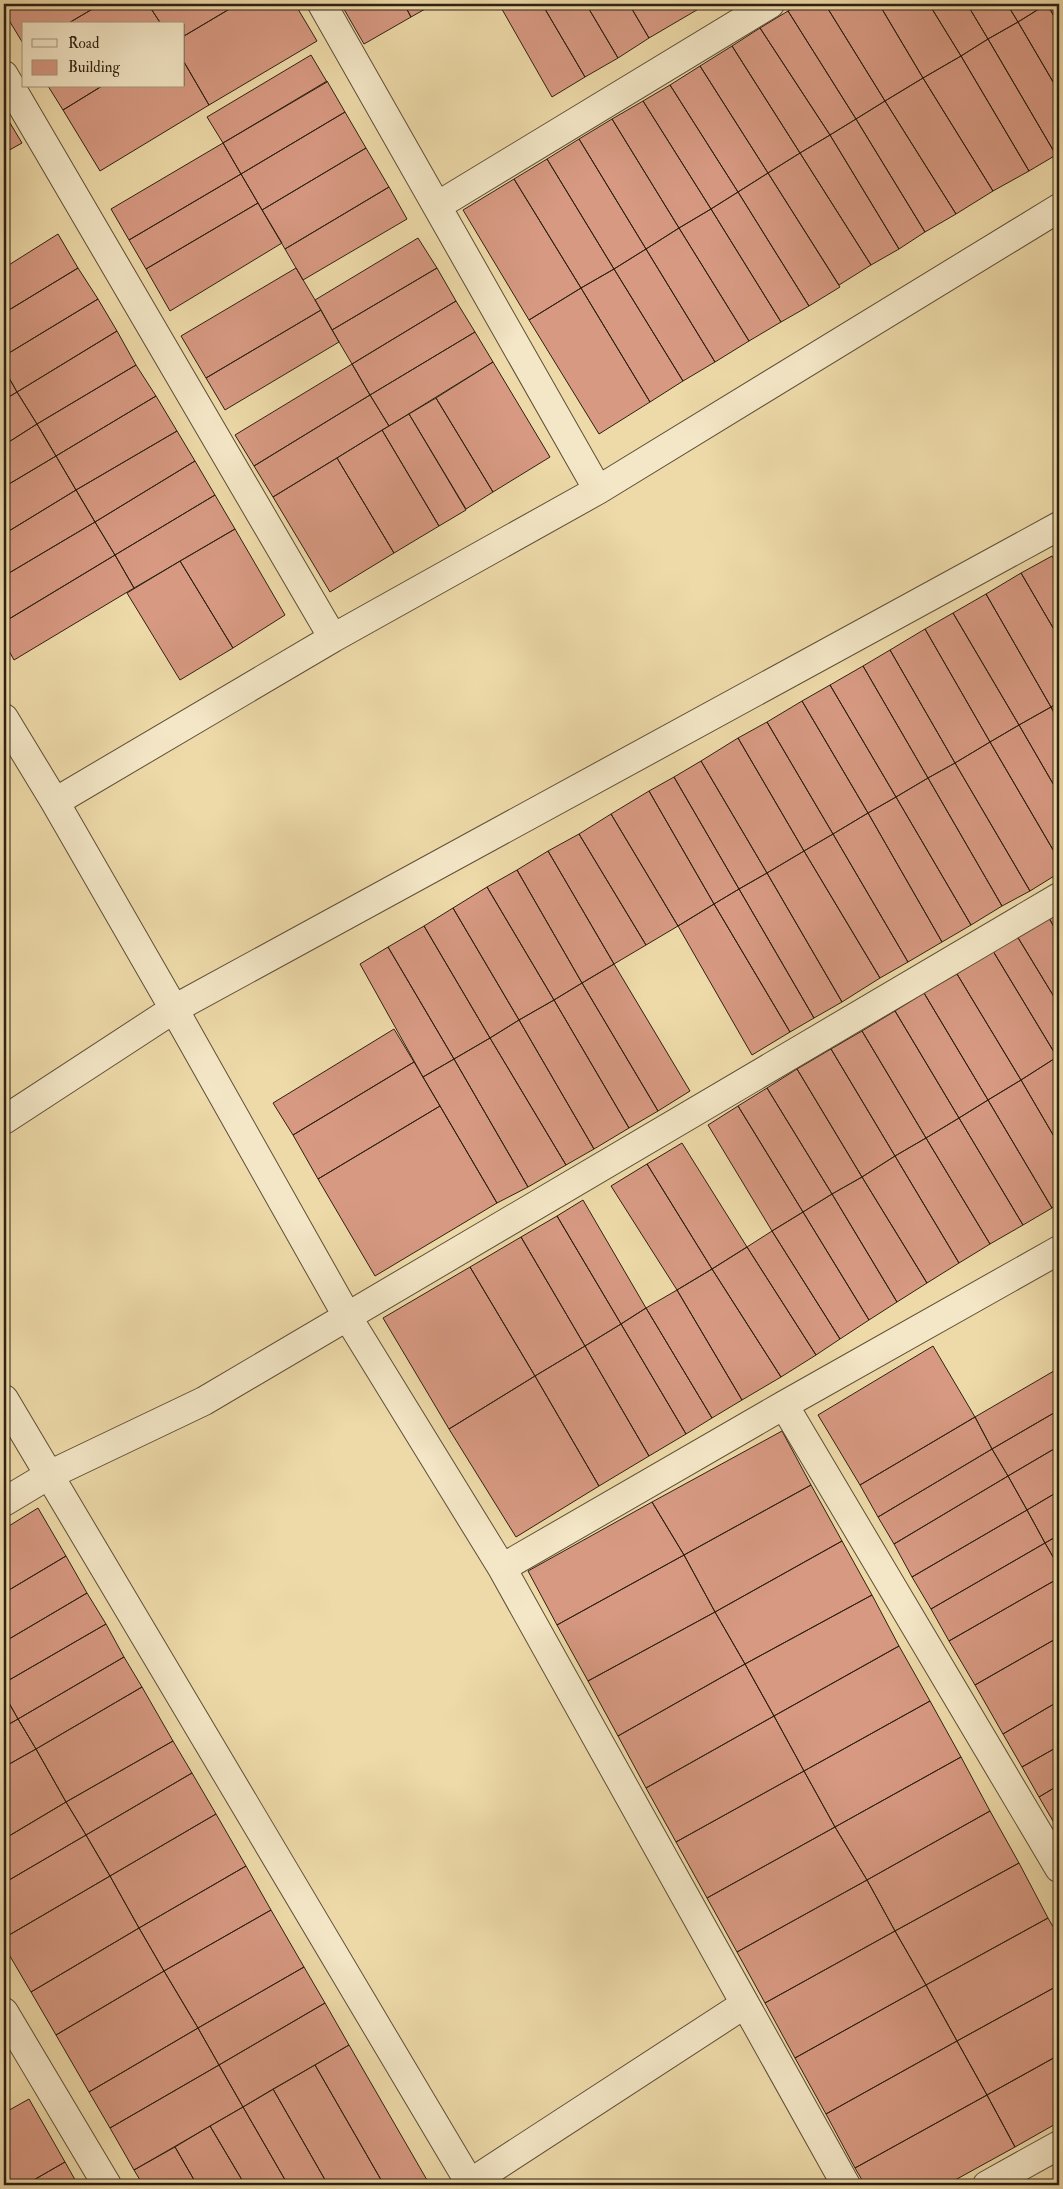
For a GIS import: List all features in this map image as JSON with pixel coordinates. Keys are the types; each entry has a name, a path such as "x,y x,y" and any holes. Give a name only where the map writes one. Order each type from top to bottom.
{"street":[{"path":"322,4 598,490"},
{"path":"437,206 770,4"},
{"path":"4,75 333,638"},
{"path":"55,802 333,638 598,490 1059,208"},
{"path":"4,1120 174,1009 1059,526"},
{"path":"4,718 55,802 174,1009 347,1316 502,1568 846,2185"},
{"path":"4,1502 49,1475 204,1400 1059,897"},
{"path":"502,1568 784,1405 1056,1259"},
{"path":"4,1399 469,2185 745,2004"},
{"path":"784,1405 1059,1868"},
{"path":"4,2012 107,2185"},
{"path":"987,2185 1059,2145"}],"building":[{"path":"4,4 101,4 70,22 22,22 22,42 4,12"},
{"path":"101,4 148,4 160,22 70,22"},
{"path":"148,4 238,4 185,35 185,22 160,22"},
{"path":"238,4 295,4 317,41 209,105 185,64 185,35"},
{"path":"341,4 404,4 411,17 364,44"},
{"path":"404,4 434,4 411,17"},
{"path":"499,4 542,4 585,77 552,97"},
{"path":"542,4 586,4 618,58 585,77"},
{"path":"586,4 629,4 649,38 618,58"},
{"path":"629,4 707,4 649,38"},
{"path":"800,4 825,4 885,101 856,119 788,11"},
{"path":"825,4 879,4 923,78 885,101"},
{"path":"879,4 929,4 961,56 923,78"},
{"path":"929,4 967,4 988,39 961,56"},
{"path":"967,4 1007,4 1018,22 988,39"},
{"path":"1007,4 1047,4 1018,22"},
{"path":"1047,4 1059,25 1059,92 1018,22"},
{"path":"1047,4 1059,4 1059,25"},
{"path":"788,11 856,119 830,135 760,28"},
{"path":"1018,22 1059,92 1059,153 1056,155 988,39"},
{"path":"760,28 830,135 800,153 732,46"},
{"path":"988,39 1056,155 1029,171 961,56"},
{"path":"732,46 800,153 768,173 700,66"},
{"path":"311,55 327,82 223,143 207,117"},
{"path":"961,56 1029,171 993,191 923,78"},
{"path":"185,64 209,105 100,171 63,110 99,88 185,88"},
{"path":"700,66 768,173 738,192 670,85"},
{"path":"923,78 993,191 956,214 885,101"},
{"path":"327,81 345,112 241,174 223,143"},
{"path":"670,85 738,192 711,209 643,101"},
{"path":"49,88 99,88 63,110"},
{"path":"643,101 711,209 679,228 612,119"},
{"path":"885,101 956,214 925,232 856,119"},
{"path":"345,112 366,148 262,210 241,174"},
{"path":"4,113 22,143 4,153"},
{"path":"612,119 679,228 646,249 579,139"},
{"path":"856,119 925,232 899,249 830,135"},
{"path":"830,135 899,249 871,265 800,153"},
{"path":"579,139 646,249 614,269 547,159"},
{"path":"223,143 241,174 129,240 111,209"},
{"path":"366,148 389,187 285,249 262,210"},
{"path":"800,153 871,265 839,285 768,173"},
{"path":"547,159 614,269 581,288 514,179"},
{"path":"768,173 840,287 809,306 738,192"},
{"path":"241,174 258,203 146,269 129,240"},
{"path":"514,179 581,288 529,320 463,210"},
{"path":"389,187 407,219 303,280 285,249"},
{"path":"738,192 809,306 781,322 711,209"},
{"path":"258,203 282,243 170,311 146,269"},
{"path":"711,209 781,322 749,341 679,228"},
{"path":"679,228 749,341 715,362 646,249"},
{"path":"58,234 78,268 4,313 4,268"},
{"path":"418,238 437,268 332,330 315,300"},
{"path":"646,249 715,362 683,381 614,269"},
{"path":"78,268 98,299 4,356 4,313"},
{"path":"296,268 321,310 206,378 181,336"},
{"path":"437,268 456,301 352,364 332,330"},
{"path":"614,269 683,381 650,402 581,288"},
{"path":"581,288 650,402 599,434 529,320"},
{"path":"98,299 117,331 17,392 4,369 4,356"},
{"path":"456,301 475,332 370,395 352,364"},
{"path":"321,310 339,342 225,410 206,378"},
{"path":"117,331 136,365 37,424 17,392"},
{"path":"475,332 493,362 389,426 370,395"},
{"path":"493,362 550,457 493,492 436,398"},
{"path":"352,364 370,395 254,466 235,435"},
{"path":"136,365 156,396 56,456 37,424"},
{"path":"4,369 17,392 4,400"},
{"path":"17,392 37,424 4,445 4,400"},
{"path":"370,395 389,426 273,497 254,466"},
{"path":"156,396 177,431 76,490 56,456"},
{"path":"436,398 493,492 466,509 409,414"},
{"path":"409,414 466,510 439,526 382,430"},
{"path":"37,424 56,456 4,487 4,445"},
{"path":"382,430 439,526 394,553 337,458"},
{"path":"177,431 195,461 95,522 76,490"},
{"path":"56,456 76,490 4,534 4,487"},
{"path":"337,458 394,553 330,592 273,497"},
{"path":"195,461 215,495 115,555 95,522"},
{"path":"76,490 95,522 4,576 4,534"},
{"path":"215,495 235,529 134,588 115,555"},
{"path":"95,522 115,555 4,622 4,576"},
{"path":"235,529 285,615 233,648 180,561"},
{"path":"115,555 134,588 14,660 4,642 4,622"},
{"path":"1052,556 1059,568 1059,638 1021,573"},
{"path":"180,561 233,648 180,680 127,593"},
{"path":"1021,573 1059,638 1059,702 1051,707 986,594"},
{"path":"986,594 1051,707 1019,725 953,613"},
{"path":"953,613 1019,725 990,742 925,629"},
{"path":"925,629 990,742 955,763 890,650"},
{"path":"890,650 955,763 928,778 863,666"},
{"path":"863,666 928,778 896,797 830,685"},
{"path":"830,685 896,797 868,813 802,701"},
{"path":"802,701 868,813 833,834 767,722"},
{"path":"1059,702 1059,722 1051,707"},
{"path":"1051,707 1059,722 1059,794 1019,725"},
{"path":"767,722 833,834 804,851 738,738"},
{"path":"1019,725 1059,794 1059,860 990,742"},
{"path":"738,738 804,851 767,873 701,761"},
{"path":"990,742 1059,860 1059,873 1030,891 955,763"},
{"path":"701,761 767,873 739,889 674,777"},
{"path":"955,763 1030,891 1002,906 928,778"},
{"path":"674,777 739,889 714,904 649,791"},
{"path":"928,778 1002,906 971,925 896,797"},
{"path":"649,791 714,904 678,926 611,814"},
{"path":"896,797 971,925 942,942 868,813"},
{"path":"868,813 942,942 908,962 833,834"},
{"path":"611,814 678,926 646,945 579,834"},
{"path":"579,834 646,945 614,964 548,851"},
{"path":"833,834 908,962 880,978 804,851"},
{"path":"548,851 614,964 582,983 517,870"},
{"path":"804,851 880,978 842,1002 767,873"},
{"path":"517,870 582,983 554,1000 487,887"},
{"path":"767,873 842,1002 814,1018 739,889"},
{"path":"487,887 554,1000 519,1020 453,908"},
{"path":"739,889 814,1018 790,1032 714,904"},
{"path":"714,904 790,1032 752,1055 678,926"},
{"path":"453,908 519,1020 490,1038 424,926"},
{"path":"1059,912 1059,936 1049,918"},
{"path":"1049,918 1059,936 1059,1005 1017,936"},
{"path":"424,926 490,1038 454,1059 388,947"},
{"path":"1017,936 1059,1005 1059,1056 1057,1057 993,951"},
{"path":"388,947 454,1059 423,1077 360,964"},
{"path":"993,951 1057,1057 1021,1080 957,974"},
{"path":"614,964 690,1091 658,1111 582,983"},
{"path":"957,974 1021,1080 988,1100 924,993"},
{"path":"582,983 658,1111 629,1128 554,1000"},
{"path":"924,993 988,1100 959,1118 895,1011"},
{"path":"554,1000 629,1128 594,1149 519,1020"},
{"path":"895,1011 959,1118 926,1138 862,1031"},
{"path":"519,1020 594,1149 566,1165 490,1038"},
{"path":"394,1029 414,1062 293,1135 273,1103"},
{"path":"862,1031 926,1138 895,1156 831,1049"},
{"path":"490,1038 566,1165 528,1187 454,1059"},
{"path":"831,1049 895,1156 862,1177 797,1069"},
{"path":"1057,1057 1059,1061 1059,1145 1021,1080"},
{"path":"454,1059 528,1187 497,1203 423,1077"},
{"path":"414,1062 440,1106 318,1179 293,1135"},
{"path":"797,1069 862,1177 832,1194 767,1088"},
{"path":"1021,1080 1059,1145 1059,1203 1052,1208 988,1100"},
{"path":"767,1088 832,1194 803,1212 738,1106"},
{"path":"988,1100 1052,1208 1023,1225 959,1118"},
{"path":"440,1106 497,1203 375,1276 318,1179"},
{"path":"738,1106 803,1212 772,1231 708,1125"},
{"path":"959,1118 1023,1225 990,1244 926,1138"},
{"path":"926,1138 990,1244 959,1263 895,1156"},
{"path":"682,1143 747,1247 712,1269 647,1164"},
{"path":"895,1156 959,1263 927,1283 862,1177"},
{"path":"647,1164 712,1269 677,1290 611,1186"},
{"path":"862,1177 927,1283 897,1302 832,1194"},
{"path":"832,1194 897,1302 869,1320 803,1212"},
{"path":"583,1200 646,1308 621,1324 557,1216"},
{"path":"803,1212 869,1320 840,1339 772,1231"},
{"path":"557,1216 621,1324 585,1346 521,1237"},
{"path":"772,1231 840,1339 816,1355 747,1247"},
{"path":"521,1237 585,1346 535,1376 470,1267"},
{"path":"747,1247 816,1355 781,1377 712,1269"},
{"path":"470,1267 535,1376 449,1429 383,1318"},
{"path":"712,1269 781,1377 742,1400 677,1290"},
{"path":"677,1290 742,1400 712,1418 646,1308"},
{"path":"646,1308 712,1418 686,1434 621,1324"},
{"path":"621,1324 686,1434 649,1456 585,1346"},
{"path":"585,1346 649,1456 599,1486 535,1376"},
{"path":"933,1346 975,1417 860,1485 818,1415"},
{"path":"1059,1368 1059,1410 992,1449 975,1417"},
{"path":"535,1376 599,1486 516,1537 449,1429"},
{"path":"1059,1410 1059,1446 1008,1476 992,1449"},
{"path":"975,1417 992,1449 878,1517 860,1485"},
{"path":"782,1431 811,1485 684,1555 652,1502"},
{"path":"1059,1446 1059,1491 1027,1510 1008,1476"},
{"path":"992,1449 1008,1476 894,1544 878,1517"},
{"path":"1008,1476 1027,1510 912,1577 894,1544"},
{"path":"811,1485 842,1541 715,1612 684,1555"},
{"path":"1059,1491 1059,1535 1045,1543 1027,1510"},
{"path":"652,1502 684,1555 557,1625 528,1571"},
{"path":"38,1508 66,1556 4,1593 4,1529"},
{"path":"1027,1510 1045,1543 931,1609 912,1577"},
{"path":"1059,1535 1059,1567 1045,1543"},
{"path":"842,1541 872,1595 745,1664 715,1612"},
{"path":"1045,1543 1059,1567 1059,1578 949,1641 931,1609"},
{"path":"684,1555 715,1612 588,1681 557,1625"},
{"path":"66,1556 87,1593 4,1642 4,1593"},
{"path":"1059,1578 1059,1637 975,1685 949,1641"},
{"path":"87,1593 106,1624 4,1683 4,1642"},
{"path":"872,1595 899,1646 774,1716 745,1664"},
{"path":"715,1612 745,1664 618,1736 588,1681"},
{"path":"106,1624 124,1657 18,1719 4,1694 4,1683"},
{"path":"1059,1637 1059,1701 1003,1734 975,1685"},
{"path":"899,1646 930,1701 804,1771 774,1716"},
{"path":"124,1657 142,1687 36,1749 18,1719"},
{"path":"745,1664 774,1716 646,1788 618,1736"},
{"path":"142,1687 173,1741 66,1802 36,1749"},
{"path":"4,1694 18,1719 4,1727"},
{"path":"930,1701 961,1757 835,1827 804,1771"},
{"path":"1059,1701 1059,1746 1022,1767 1003,1734"},
{"path":"774,1716 804,1771 676,1842 646,1788"},
{"path":"18,1719 36,1749 4,1767 4,1727"},
{"path":"173,1741 192,1773 86,1835 66,1802"},
{"path":"1059,1746 1059,1785 1039,1797 1022,1767"},
{"path":"36,1749 66,1802 4,1839 4,1767"},
{"path":"961,1757 990,1811 867,1880 835,1827"},
{"path":"804,1771 835,1827 707,1898 676,1842"},
{"path":"192,1773 216,1814 110,1876 86,1835"},
{"path":"1059,1785 1059,1827 1057,1828 1039,1797"},
{"path":"66,1802 86,1835 4,1883 4,1839"},
{"path":"990,1811 1019,1863 895,1931 867,1880"},
{"path":"216,1814 246,1866 139,1928 110,1876"},
{"path":"835,1827 867,1880 737,1952 707,1898"},
{"path":"86,1835 110,1876 4,1938 4,1883"},
{"path":"1019,1863 1048,1918 926,1985 895,1931"},
{"path":"246,1866 271,1910 164,1971 139,1928"},
{"path":"110,1876 139,1928 31,1992 4,1946 4,1938"},
{"path":"867,1880 895,1931 765,2003 737,1952"},
{"path":"271,1910 304,1967 198,2028 164,1971"},
{"path":"1048,1918 1059,1937 1059,1985 957,2041 926,1985"},
{"path":"139,1928 164,1971 56,2035 31,1992"},
{"path":"895,1931 926,1985 795,2058 765,2003"},
{"path":"304,1967 325,2003 219,2065 198,2028"},
{"path":"164,1971 198,2028 89,2092 56,2035"},
{"path":"926,1985 957,2041 826,2114 795,2058"},
{"path":"1059,1985 1059,2055 987,2095 957,2041"},
{"path":"325,2003 349,2045 243,2107 219,2065"},
{"path":"198,2028 219,2065 110,2128 89,2092"},
{"path":"957,2041 987,2095 855,2168 826,2114"},
{"path":"349,2045 427,2180 418,2185 384,2185 315,2065"},
{"path":"1059,2055 1059,2122 1015,2147 987,2095"},
{"path":"219,2065 243,2107 134,2170 110,2128"},
{"path":"315,2065 384,2185 328,2185 273,2089"},
{"path":"273,2089 328,2185 288,2185 243,2107"},
{"path":"987,2095 1015,2147 946,2185 865,2185 855,2168"},
{"path":"29,2099 65,2162 25,2185 4,2185 4,2113"},
{"path":"243,2107 288,2185 245,2185 210,2126"},
{"path":"210,2126 245,2185 197,2185 175,2147"},
{"path":"175,2147 197,2185 143,2185 134,2170"},
{"path":"65,2162 78,2185 25,2185"}]}
